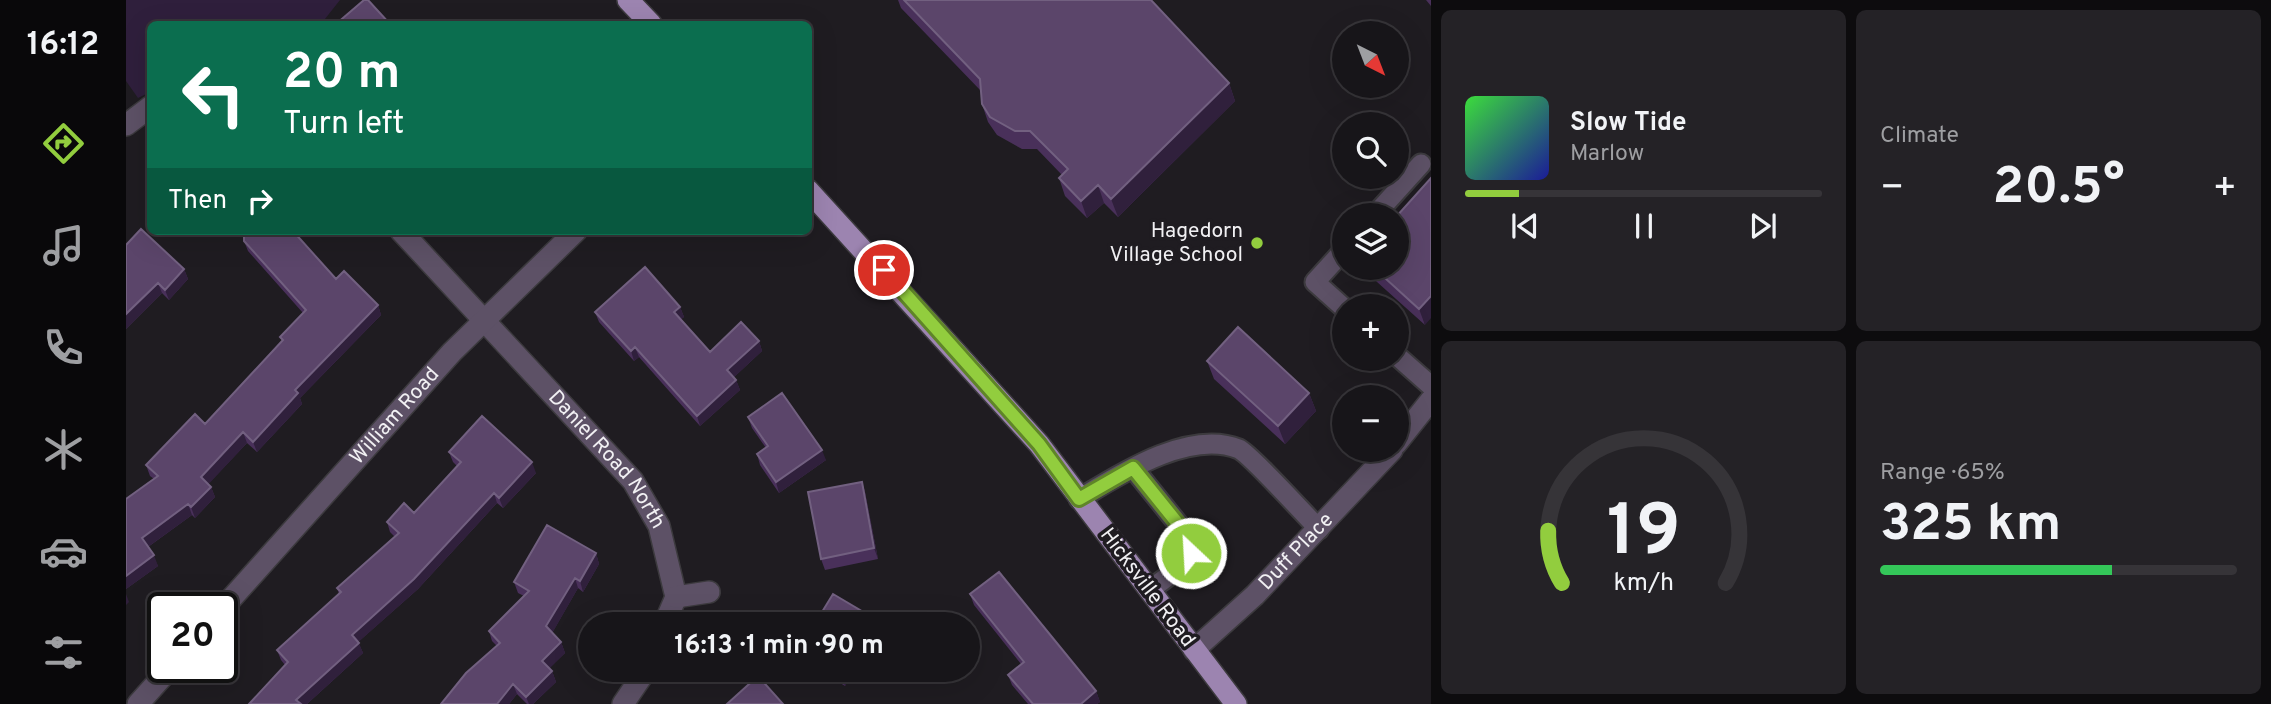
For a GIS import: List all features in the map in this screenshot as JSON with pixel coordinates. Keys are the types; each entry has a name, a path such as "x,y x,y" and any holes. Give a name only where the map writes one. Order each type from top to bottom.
{"main road":[{"path":"628,0 648,21"},
{"name":"Hicksville Road","path":"812,194 1039,444 1236,704"}],"street":[{"path":"126,125 147,109"},
{"name":"Daniel Road North","path":"405,235 633,481 659,526 676,597"},
{"name":"William Road","path":"237,592 483,319 572,235"},
{"path":"1409,428 1431,400"},
{"name":"Duff Place","path":"1194,650 1255,595 1381,462"},
{"path":"670,612 676,597 709,592"},
{"path":"623,704 638,682"},
{"path":"138,704 157,683"}],"lane":[{"path":"1386,203 1421,164"},
{"path":"1332,263 1315,282 1332,297"},
{"path":"1409,367 1431,386"},
{"path":"1079,499 1133,468 1199,442 1240,450 1319,529"},
{"path":"1133,468 1191,540 1191,553 1186,561 1150,590"}],"shaded area":[{"path":"126,0 340,0 323,21 147,21 147,94 138,98 126,81"}],"building":[{"path":"364,0 368,0 387,21 340,21"},
{"path":"904,0 1151,0 1229,83 1111,199 1098,185 1081,201 1059,178 1068,169 1030,131 1015,131 990,117 982,104 980,79"},
{"path":"1431,178 1431,296 1419,309 1409,300 1409,294 1403,294 1387,280 1409,280 1409,203"},
{"path":"141,229 184,269 165,290 158,283 126,314 126,245"},
{"path":"244,235 297,235 336,279 344,271 378,305 295,390 298,393 253,442 243,432 201,477 211,487 191,507 188,504 142,538 154,555 126,576 126,499 158,476 146,465 195,414 205,424 283,340 280,337 306,310 244,241"},
{"path":"645,267 680,307 674,312 710,352 741,322 759,341 727,370 736,380 697,416 635,347 631,351 595,312"},
{"path":"1238,327 1309,393 1278,426 1207,361"},
{"path":"782,393 822,450 776,482 757,454 768,446 748,417"},
{"path":"482,416 532,462 499,498 494,493 414,579 352,635 359,643 296,700 301,704 249,704 288,662 277,650 341,592 337,588 399,533 387,522 404,503 414,513 461,462 449,452"},
{"path":"862,482 874,548 821,559 808,492"},
{"path":"547,525 596,553 580,581 575,578 546,626 561,642 542,661 552,671 526,697 513,684 497,704 441,704 466,673 500,643 489,631 529,591 514,582"},
{"path":"999,572 1096,691 1081,704 1033,704 1008,675 1024,662 970,594"},
{"path":"833,594 863,612 822,612"},
{"path":"751,682 763,682 783,704 727,704"}],"place":[{"name":"Hagedorn Village School","path":"1257,243"}],"route":[{"path":"884,270 1039,444 1079,499 1133,468 1191,540 1191,553"}]}
